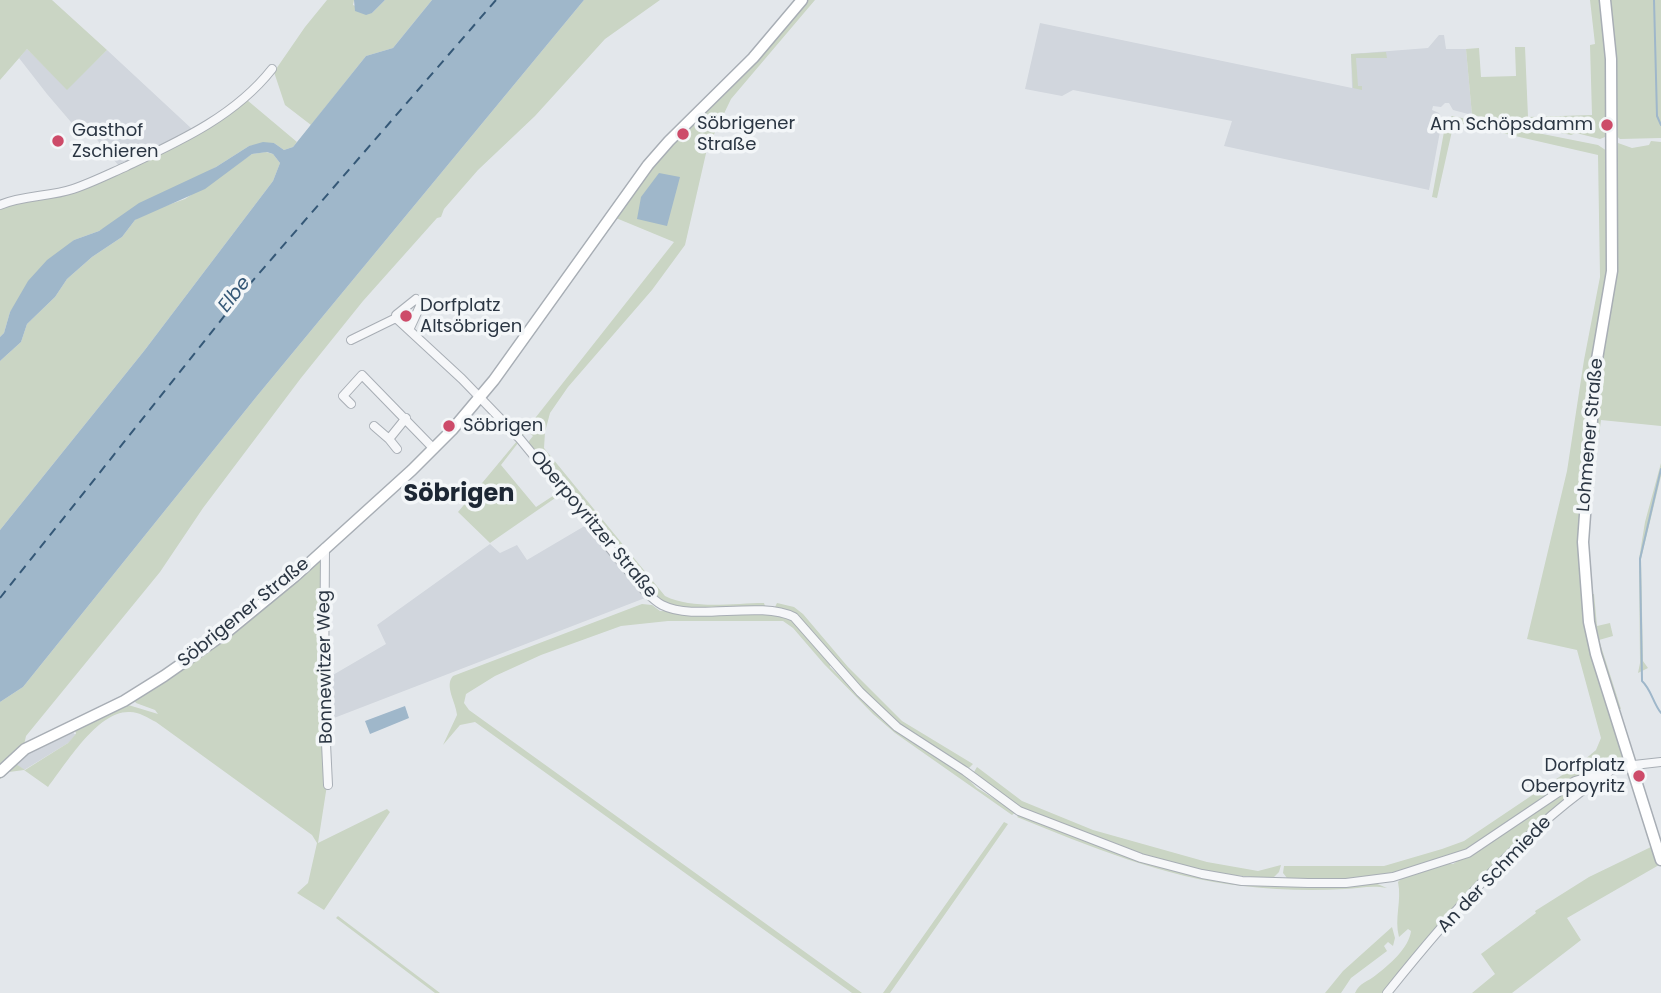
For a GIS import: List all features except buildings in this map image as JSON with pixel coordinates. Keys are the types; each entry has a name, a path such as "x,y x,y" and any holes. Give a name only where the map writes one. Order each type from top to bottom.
{"street":[{"name":"Söbrigener Straße","path":"0,772 25,749 124,701 184,663 253,611 434,449 501,370 648,165 668,141 753,58 802,0"},
{"name":"Lohmener Straße","path":"1605,0 1611,59 1612,271 1596,365 1584,555 1591,632 1661,860"},
{"path":"1,201 75,188 187,138 242,99 262,82 272,69"},
{"path":"351,340 364,336 396,318 396,315 416,299 421,304 409,330"},
{"name":"Oberpoyritzer Straße","path":"396,318 520,439 645,591 661,605 683,610 778,612 794,617 876,709 913,739 965,771 1019,811 1141,858 1172,868 1242,881 1346,883 1382,879 1468,853 1575,781 1632,765 1661,762"},
{"path":"351,404 343,396 362,375 434,449"},
{"path":"388,439 406,418"},
{"path":"374,426 397,449"},
{"name":"Bonnewitzer Weg","path":"325,548 324,701 328,785"},
{"name":"An der Schmiede","path":"1387,993 1507,859 1564,804 1614,769"}],"shaded area":[{"path":"1040,23 1352,88 1351,54 1428,48 1439,35 1444,35 1446,49 1466,49 1472,115 1453,110 1449,103 1441,107 1433,106 1432,110 1439,113 1442,121 1429,190 1224,146 1232,121 1073,90 1062,96 1025,89"},
{"path":"27,49 67,89 107,50 192,129 119,166 88,129 82,135 47,94 19,58"},
{"path":"588,524 646,595 645,598 334,718 329,717 326,711 326,679 386,644 377,625 490,544 500,553 517,545 527,560"},
{"path":"72,729 74,734 77,734 68,743 24,770 13,762 26,753"}],"green space":[{"path":"0,0 52,0 107,50 67,90 27,49 0,80"},
{"path":"327,0 354,0 353,5 372,13 385,0 432,0 393,48 366,56 311,125 285,105 274,72"},
{"path":"584,0 660,0 605,39 535,116 478,170 444,209 441,217 437,218 363,301 203,508 160,572 26,736 24,745 0,769 0,702 23,687 257,396"},
{"path":"807,0 815,0 731,99 707,149 685,245 652,290 568,387 550,413 544,448 665,596 688,603 764,603 765,606 775,607 777,603 794,607 902,721 973,764 967,770 914,737 878,708 794,615 683,608 655,597 529,446 533,436 528,432 521,436 674,242 616,218 661,156 731,88"},
{"path":"1590,0 1602,0 1607,45 1608,112 1605,112 1605,137 1600,139 1576,133 1571,135 1472,115 1466,49 1479,48 1481,77 1516,76 1515,47 1525,47 1528,117 1592,115 1590,45 1595,44"},
{"path":"1609,0 1661,0 1661,138 1620,139 1615,135"},
{"path":"1386,52 1387,58 1356,58 1358,86 1362,86 1362,90 1353,88 1351,54"},
{"path":"247,100 297,142 293,147 284,150 274,143 249,146 99,231 74,240 10,312 4,333 0,337 0,209 120,171"},
{"path":"1452,116 1598,145 1607,151 1608,270 1593,360 1585,613 1624,757 1608,767 1588,773 1467,851 1391,875 1346,881 1287,878 1283,873 1284,866 1384,866 1464,841 1583,761 1596,750 1601,738 1577,650 1527,639 1567,471 1600,277 1598,155 1454,122 1437,198 1432,197 1446,121"},
{"path":"1651,141 1661,142 1661,426 1601,420 1599,435 1594,434 1599,362 1612,296 1618,143 1632,148 1649,145"},
{"path":"252,154 273,154 280,163 273,181 144,351 0,530 0,361 21,342 27,324 55,297 67,279 92,257 122,237 135,220 148,212 185,199"},
{"path":"517,441 501,465 536,507 559,492 561,494 490,543 458,512"},
{"path":"1661,463 1661,476 1641,559 1643,661 1648,668 1638,673 1639,559 1645,522"},
{"path":"323,558 327,785 318,843 387,809 390,812 324,910 297,893 308,883 317,843 312,835 156,722 140,714 118,714 106,720 84,740 48,787 24,770 9,772 0,779 0,775 13,762 25,770 68,743 76,734 75,727 125,704 158,714 134,700"},
{"path":"1590,594 1594,594 1597,626 1610,623 1613,636 1599,640 1621,709 1617,709 1596,640 1599,639 1598,634 1595,634"},
{"path":"642,604 652,605 660,611 778,615 797,622 830,667 875,711 964,775 977,788 1016,812 1012,815 895,733 824,664 793,628 783,621 668,621 621,626 541,655 495,676 466,694 464,703 469,710 862,993 852,993 475,722 460,725 443,745 457,715 450,689 453,676"},
{"path":"977,767 1022,801 1093,830 1207,862 1258,871 1281,865 1279,872 1272,879 1203,872 1141,855 1019,808 976,778 974,772"},
{"path":"1591,780 1546,814 1547,817 1384,993 1355,993 1362,984 1392,961 1409,937 1411,931 1408,929 1399,937 1398,882 1423,868 1453,864 1577,783"},
{"path":"1020,814 1085,841 1202,876 1375,883 1387,888 1294,890 1214,882 1128,859 1017,817"},
{"path":"1004,822 1008,824 890,993 883,993"},
{"path":"1653,846 1659,865 1567,918 1581,940 1512,993 1472,993 1495,974 1481,954 1536,913 1535,911 1589,877"},
{"path":"338,916 440,993 435,993 336,918"},
{"path":"1392,927 1395,938 1393,946 1388,942 1384,946 1387,951 1351,978 1341,993 1325,993 1343,971"}],"water":[{"path":"354,0 385,0 372,13 366,15 355,11"},
{"name":"Elbe","path":"432,0 584,0 257,396 23,687 0,702 0,530 144,351 273,181 280,163 273,154 267,152 252,154 205,189 135,220 122,237 92,257 67,279 55,297 27,324 21,342 0,361 0,337 4,333 10,312 28,281 47,260 74,240 99,231 139,203 216,167 249,146 263,142 274,143 284,150 293,147 366,56 393,48"},
{"path":"659,173 680,177 667,226 637,219 641,197"},
{"path":"405,706 409,718 370,734 365,721"}],"waterway":[{"path":"1654,0 1657,116 1661,125"},
{"path":"1661,469 1640,559 1642,681 1661,713"}],"ferry route":[{"path":"0,598 249,285 496,0"}],"place":[{"name":"Am Schöpsdamm","path":"1607,125"},
{"name":"Söbrigener Straße","path":"683,134"},
{"name":"Gasthof Zschieren","path":"58,141"},
{"name":"Dorfplatz Altsöbrigen","path":"406,316"},
{"name":"Söbrigen","path":"449,426"},
{"name":"Dorfplatz Oberpoyritz","path":"1639,776"}],"district":[{"name":"Söbrigen","path":"459,495"}]}
